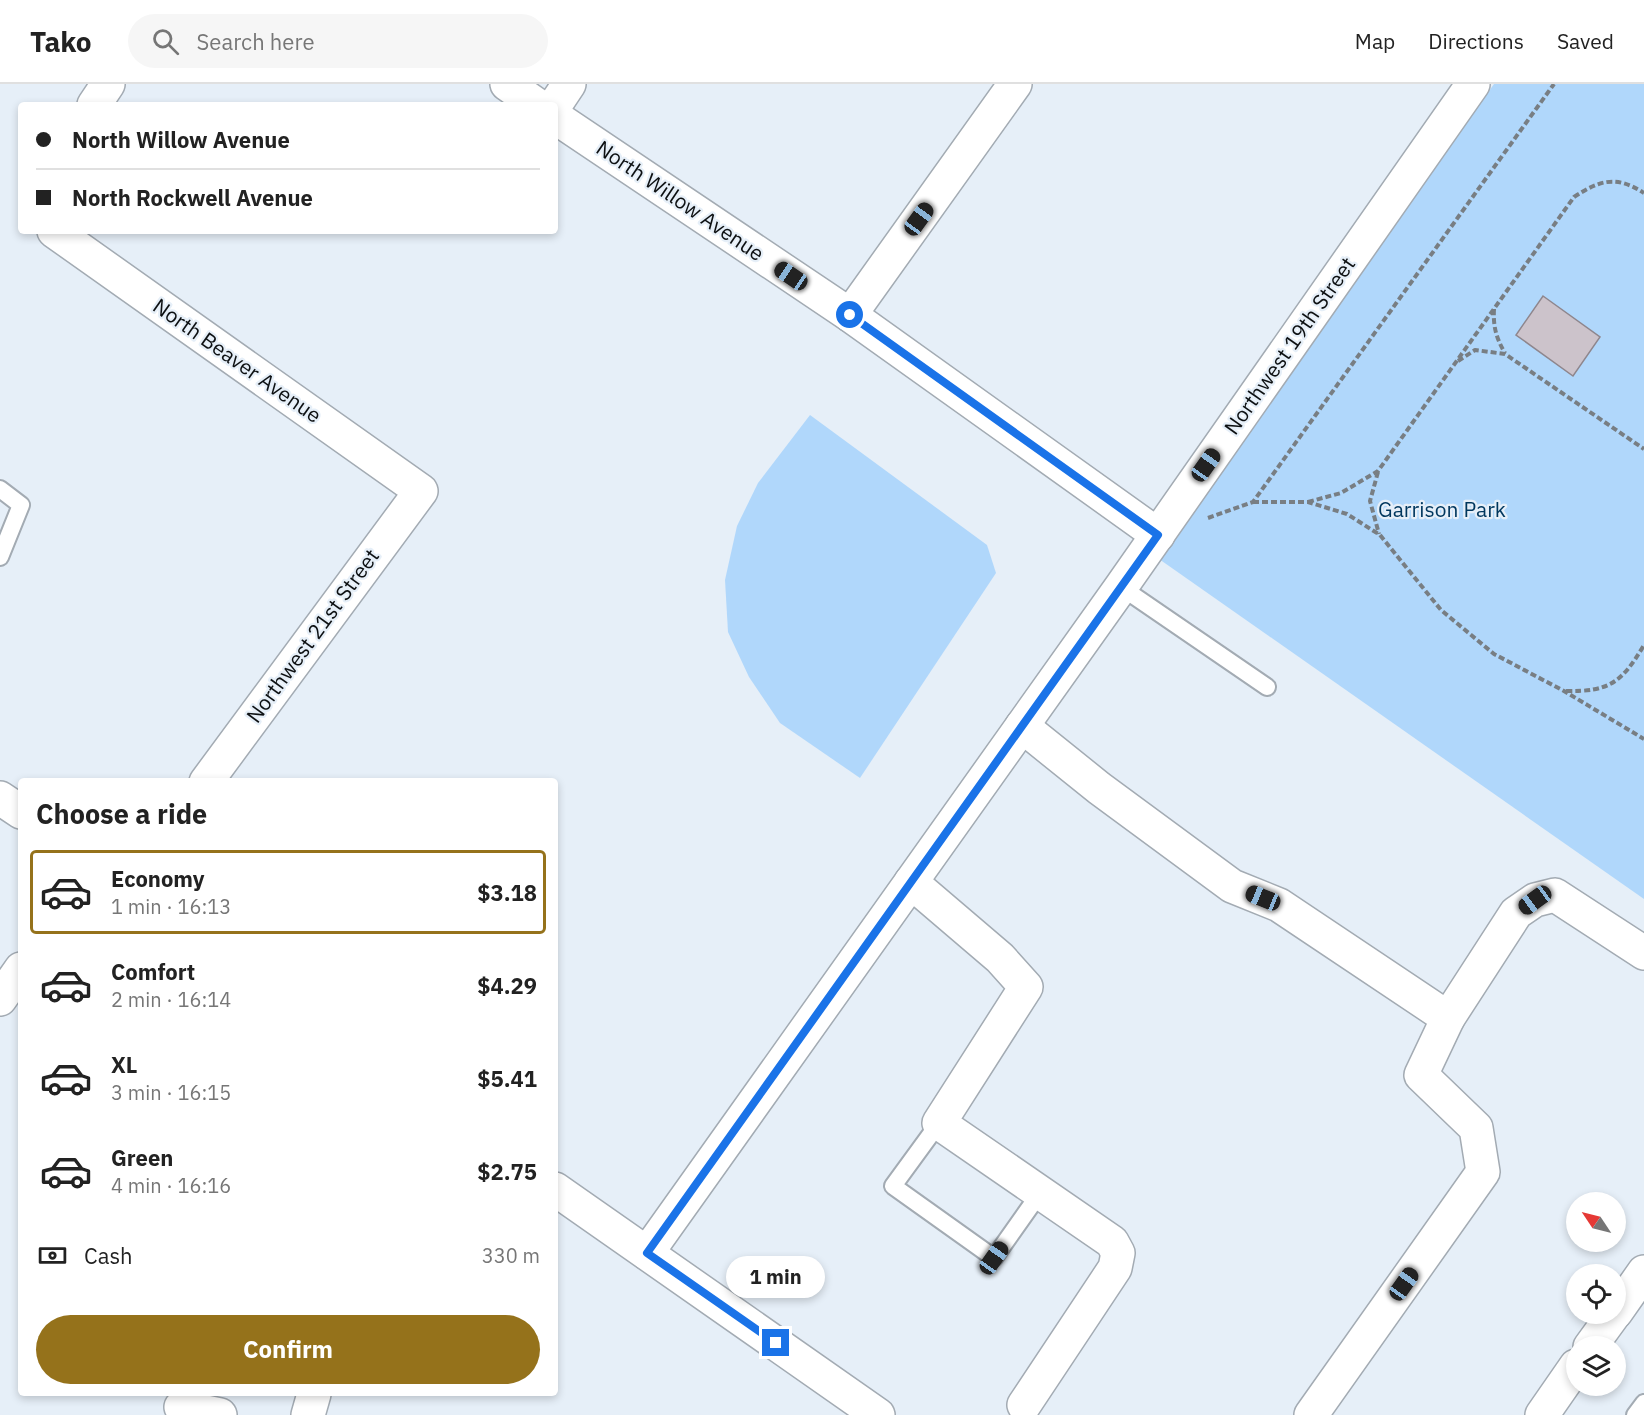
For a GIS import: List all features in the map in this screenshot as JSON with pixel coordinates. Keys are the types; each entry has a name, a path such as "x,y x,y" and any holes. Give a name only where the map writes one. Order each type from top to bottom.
{"street":[{"path":"96,102 108,84"},
{"path":"507,84 533,102"},
{"path":"557,102 569,84"},
{"path":"850,315 1015,84"},
{"name":"Northwest 19th Street","path":"647,1253 1158,535 1473,84"},
{"name":"North Willow Avenue","path":"558,119 850,315 1158,535"},
{"name":"North Beaver Avenue","path":"58,234 421,491"},
{"name":"Northwest 21st Street","path":"209,778 421,491"},
{"path":"1022,726 1099,788 1232,886 1279,905 1449,1018"},
{"path":"0,798 18,810"},
{"path":"911,882 1000,958 1026,987 939,1123 1112,1242 1118,1253 1115,1268 1027,1412"},
{"path":"1311,1415 1483,1172 1476,1128 1421,1075 1449,1018 1516,913 1535,900 1555,895 1644,953"},
{"path":"0,999 18,973"},
{"path":"558,1191 869,1413"},
{"path":"1626,1297 1644,1272"},
{"path":"1542,1415 1566,1380"},
{"path":"308,1415 314,1396"},
{"path":"181,1407 220,1415"}],"lane":[{"path":"0,489 21,505 0,557"},
{"path":"1121,587 1267,687"},
{"path":"939,1123 893,1186 994,1258 1040,1193"},
{"path":"1635,1415 1644,1403"}],"path":[{"path":"1253,502 1554,84"},
{"path":"1380,535 1370,501 1378,471 1574,197 1593,184 1612,181 1632,186 1644,193"},
{"path":"1494,309 1493,325 1505,354"},
{"path":"1455,364 1475,350 1505,354 1644,449"},
{"path":"1202,520 1253,502 1308,502 1341,493 1378,471"},
{"path":"1308,502 1347,514 1380,535 1441,610 1494,654 1564,691 1644,739"},
{"path":"1564,691 1590,692 1609,685 1628,673 1644,645"}],"green space":[{"name":"Garrison Park","path":"1494,84 1644,84 1644,899 1159,559"},
{"path":"810,415 987,545 996,573 860,778 780,723 749,677 728,632 725,580 737,526 758,483"}],"building":[{"path":"1543,296 1600,337 1573,376 1516,335"}],"route":[{"path":"776,1343 647,1253 1158,535 850,315"}]}
